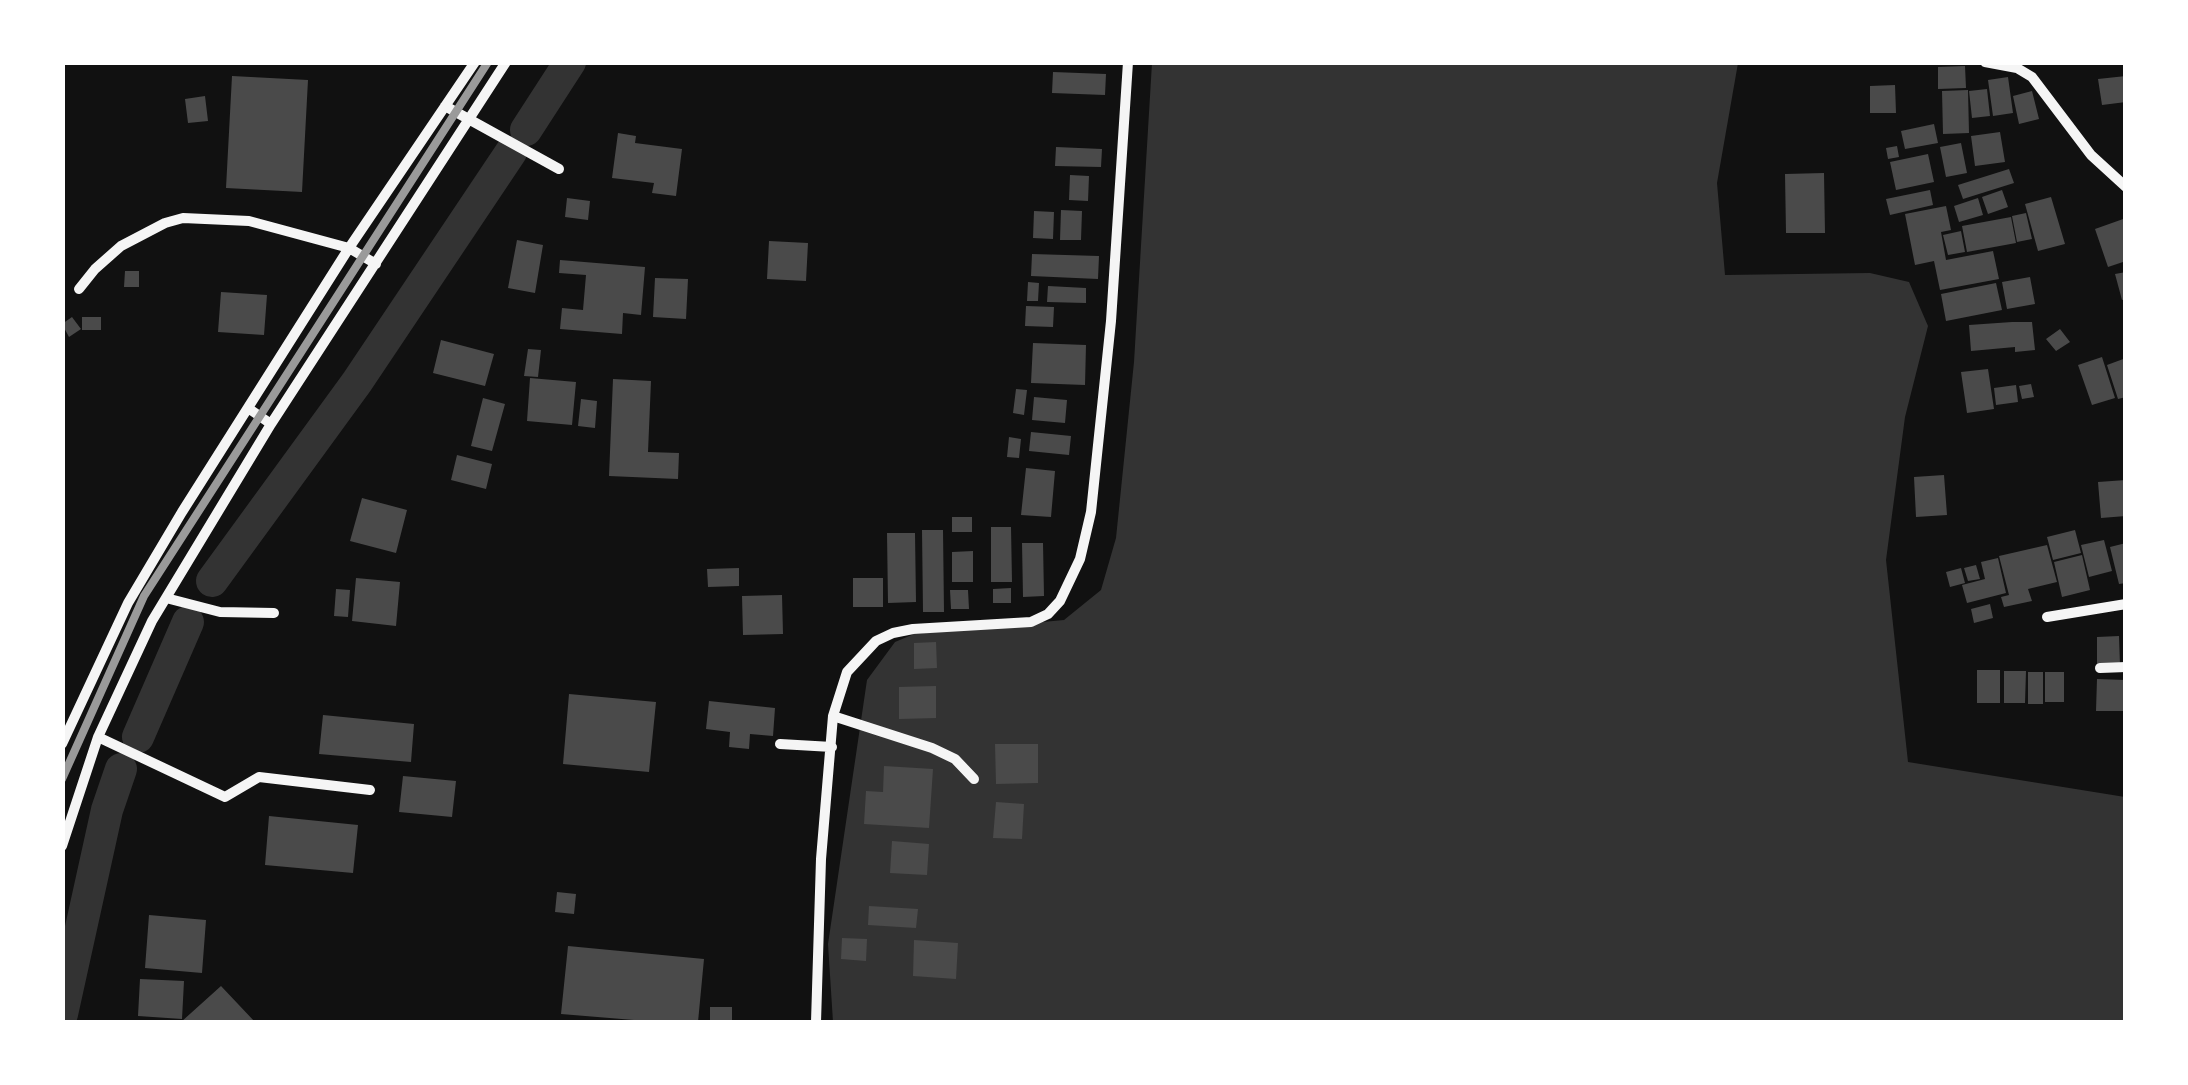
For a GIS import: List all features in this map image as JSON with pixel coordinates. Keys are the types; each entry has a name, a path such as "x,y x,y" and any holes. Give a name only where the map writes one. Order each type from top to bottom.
{"street":[{"path":"62,744 128,603 349,248 474,62"},
{"path":"62,846 98,737 152,620 271,424 506,62"},
{"path":"816,1022 821,858 833,716 847,672 876,641 913,628 1031,622 1048,614 1070,584 1080,560 1091,512 1112,322 1128,62"},
{"path":"1984,62 2017,68 2032,77 2091,156 2126,187"},
{"path":"446,106 560,169"},
{"path":"79,289 121,246 182,218 249,222 349,248 376,264"},
{"path":"248,408 271,424"},
{"path":"166,598 220,612 274,613"},
{"path":"2047,617 2126,604"},
{"path":"2100,668 2126,667"},
{"path":"833,716 932,748 955,759 974,778"},
{"path":"98,737 225,797 259,777 370,790"},
{"path":"780,744 832,747"}],"shaded area":[{"path":"1152,63 1738,63 1717,183 1725,275 1870,273 1909,282 1928,326 1905,417 1886,560 1908,762 2125,797 2125,1022 833,1022 828,944 867,680 895,642 914,634 1064,620 1101,590 1116,538 1134,362"}],"building":[{"path":"1965,66 1966,88 1938,89 1938,67"},
{"path":"1053,72 1106,74 1105,95 1052,93"},
{"path":"232,76 308,80 302,192 226,188"},
{"path":"2126,76 2126,102 2102,105 2098,79"},
{"path":"2008,77 2013,113 1993,116 1988,80"},
{"path":"1895,85 1896,113 1870,113 1870,86"},
{"path":"1987,89 1990,116 1972,118 1969,91"},
{"path":"1968,90 1969,133 1943,134 1942,91"},
{"path":"2032,91 2039,119 2019,124 2013,96"},
{"path":"205,96 208,121 188,123 185,99"},
{"path":"1934,124 1938,143 1905,149 1901,131"},
{"path":"2000,132 2005,162 1975,166 1971,136"},
{"path":"618,133 636,136 635,143 682,149 676,196 652,193 654,183 612,178"},
{"path":"1961,143 1967,173 1946,177 1940,147"},
{"path":"1897,146 1899,157 1888,159 1886,148"},
{"path":"1056,147 1102,149 1101,167 1055,166"},
{"path":"1928,154 1934,182 1896,190 1890,162"},
{"path":"2009,169 2014,183 1963,199 1958,185"},
{"path":"1824,173 1825,233 1786,233 1785,174"},
{"path":"1070,175 1089,176 1088,201 1069,200"},
{"path":"1930,190 1933,205 1890,215 1886,199"},
{"path":"2002,190 2008,207 1988,214 1982,197"},
{"path":"2051,197 2065,244 2038,251 2025,204"},
{"path":"567,198 590,201 588,220 565,217"},
{"path":"1978,198 1983,215 1959,222 1954,206"},
{"path":"1946,206 1951,230 1941,232 1946,260 1993,251 1999,279 1940,290 1934,261 1915,265 1905,214"},
{"path":"1061,210 1082,211 1081,240 1060,240"},
{"path":"1034,211 1054,212 1053,239 1033,238"},
{"path":"2026,213 2032,239 2017,242 2012,216"},
{"path":"2011,217 2016,243 1967,252 1962,226"},
{"path":"2126,218 2126,261 2108,267 2095,229"},
{"path":"1961,231 1965,252 1948,255 1943,235"},
{"path":"517,240 543,245 535,293 508,288"},
{"path":"769,241 808,243 806,281 767,279"},
{"path":"1032,254 1099,256 1098,279 1031,276"},
{"path":"560,260 645,267 641,315 623,313 622,334 560,329 562,308 583,310 586,275 559,273"},
{"path":"125,271 139,271 139,287 124,287"},
{"path":"2126,272 2126,299 2122,300 2115,274"},
{"path":"2030,277 2035,304 2007,309 2002,282"},
{"path":"655,278 688,279 686,319 653,317"},
{"path":"1028,282 1039,283 1038,301 1027,301"},
{"path":"1996,283 2002,310 1946,321 1941,294"},
{"path":"1048,286 1086,288 1086,303 1047,302"},
{"path":"221,292 267,295 264,335 218,332"},
{"path":"1026,306 1054,307 1053,327 1025,326"},
{"path":"72,317 81,329 69,337 62,324"},
{"path":"82,317 101,317 101,330 82,330"},
{"path":"2032,322 2035,350 2015,352 2015,347 1971,351 1969,325"},
{"path":"2060,329 2070,342 2056,351 2046,339"},
{"path":"441,340 494,354 485,386 433,373"},
{"path":"1033,343 1086,345 1085,385 1031,383"},
{"path":"528,349 541,350 538,377 524,376"},
{"path":"2102,357 2115,398 2092,405 2078,365"},
{"path":"2126,358 2126,397 2118,399 2107,365"},
{"path":"1988,369 1994,409 1967,413 1961,372"},
{"path":"530,378 576,382 572,425 527,421"},
{"path":"613,379 651,381 648,452 679,453 678,479 609,476"},
{"path":"2031,384 2034,397 2022,399 2019,386"},
{"path":"2016,385 2018,402 1996,405 1994,388"},
{"path":"1016,389 1027,390 1024,415 1013,413"},
{"path":"1034,397 1067,400 1065,423 1032,420"},
{"path":"483,398 505,404 492,451 471,446"},
{"path":"581,399 597,401 595,428 578,426"},
{"path":"1031,432 1071,436 1069,455 1029,451"},
{"path":"1009,437 1021,439 1019,458 1007,457"},
{"path":"457,455 492,464 486,489 451,480"},
{"path":"1026,468 1055,471 1051,517 1021,515"},
{"path":"1944,475 1947,515 1916,517 1914,477"},
{"path":"2126,480 2126,516 2101,518 2098,482"},
{"path":"362,498 407,510 396,553 350,541"},
{"path":"952,517 972,517 972,532 952,532"},
{"path":"991,527 1011,527 1012,582 991,582"},
{"path":"922,530 943,530 944,612 923,612"},
{"path":"2075,530 2081,553 2053,560 2047,537"},
{"path":"887,533 915,533 916,602 888,603"},
{"path":"2104,540 2112,571 2089,577 2081,545"},
{"path":"1022,543 1043,543 1044,596 1023,597"},
{"path":"2126,543 2126,583 2119,584 2110,547"},
{"path":"2047,545 2057,582 2028,589 2032,601 2004,607 2001,597 2009,595 1999,556"},
{"path":"973,551 973,582 952,582 952,552"},
{"path":"2082,555 2090,590 2062,597 2054,562"},
{"path":"1998,558 2006,593 1967,603 1962,585 1985,579 1981,562"},
{"path":"1976,565 1980,579 1968,581 1964,568"},
{"path":"739,568 739,586 708,587 707,569"},
{"path":"1961,568 1965,583 1950,587 1946,572"},
{"path":"356,578 400,582 396,626 352,621"},
{"path":"853,578 883,578 883,607 853,607"},
{"path":"1011,588 1011,603 993,603 993,589"},
{"path":"336,589 350,590 348,617 334,616"},
{"path":"950,590 968,590 969,609 951,609"},
{"path":"782,595 783,634 743,635 742,596"},
{"path":"1990,604 1993,618 1974,623 1971,609"},
{"path":"2119,636 2120,665 2097,665 2097,637"},
{"path":"936,642 937,668 914,669 914,643"},
{"path":"1977,670 2000,670 2000,703 1977,703"},
{"path":"2004,671 2026,671 2025,703 2004,703"},
{"path":"2028,672 2043,672 2043,704 2028,704"},
{"path":"2045,672 2064,672 2064,702 2045,702"},
{"path":"2097,679 2126,680 2126,711 2096,711"},
{"path":"936,686 936,718 899,719 899,687"},
{"path":"569,694 656,702 649,772 563,764"},
{"path":"709,701 775,708 773,736 750,734 749,749 729,747 730,732 706,729"},
{"path":"323,715 414,724 411,762 319,754"},
{"path":"995,744 1038,744 1038,783 996,784"},
{"path":"884,766 933,769 929,828 864,824 866,791 883,792"},
{"path":"403,776 456,781 452,817 399,812"},
{"path":"996,802 1024,804 1022,839 993,838"},
{"path":"269,816 358,825 353,873 265,865"},
{"path":"892,841 929,844 927,875 890,873"},
{"path":"557,892 576,894 574,914 555,912"},
{"path":"869,906 918,909 916,928 868,925"},
{"path":"149,915 206,920 202,973 145,968"},
{"path":"842,938 867,939 866,961 841,959"},
{"path":"914,940 958,943 956,979 913,976"},
{"path":"568,946 704,959 698,1022 561,1014"},
{"path":"140,979 184,981 182,1019 138,1016"},
{"path":"221,986 255,1022 181,1022"},
{"path":"710,1007 732,1007 732,1022 710,1022"}],"waterway":[{"path":"526,130 570,62"},
{"path":"212,581 357,382 511,152"},
{"path":"138,737 188,622"},
{"path":"62,1014 107,810 121,769"}],"railway":[{"path":"62,779 144,596 488,62"}]}
